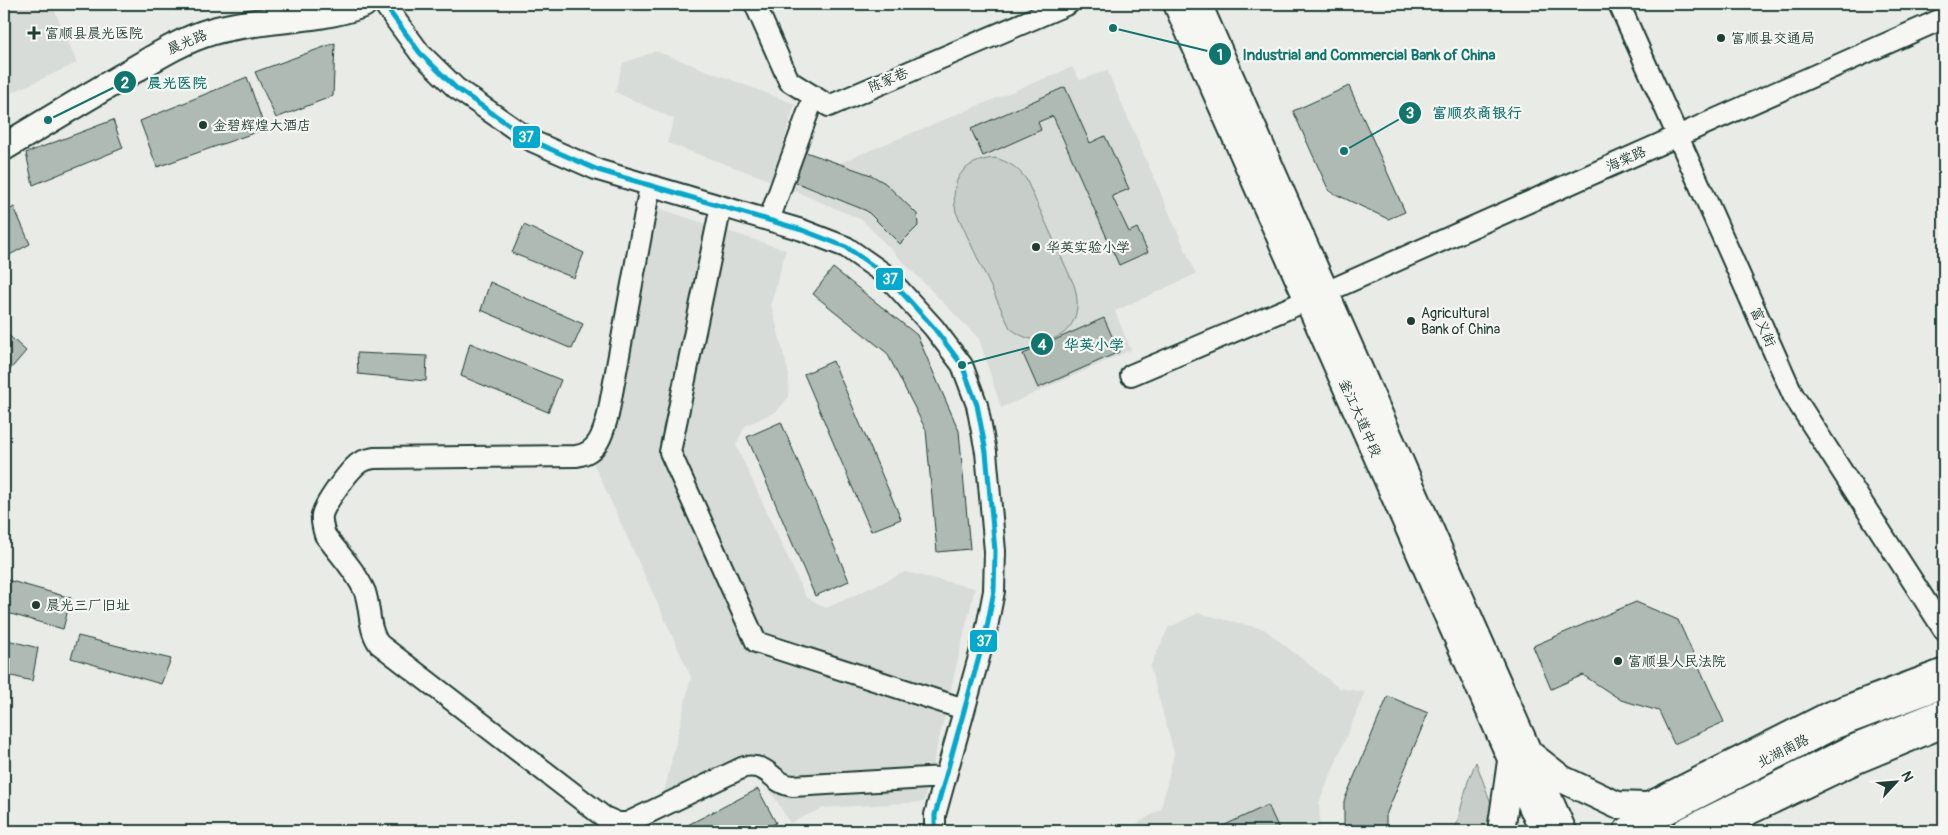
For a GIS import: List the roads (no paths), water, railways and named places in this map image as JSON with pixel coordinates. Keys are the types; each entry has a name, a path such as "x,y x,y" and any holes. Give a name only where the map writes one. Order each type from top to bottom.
{"main road":[{"name":"晨光路","path":"4,147 166,51 213,31 270,21 309,17 346,10 363,4"},
{"name":"釜江大道中段","path":"1177,4 1316,296 1520,756 1563,831"},
{"name":"釜江大道中段","path":"1198,4 1316,296"},
{"name":"北湖南路","path":"1627,831 1835,725 1944,684"},
{"name":"北湖南路","path":"1686,831 1854,748 1944,712"},
{"name":"釜江大道中段","path":"1520,756 1542,831"},
{"path":"1501,831 1520,756 1562,779 1617,804 1675,807"}],"street":[{"path":"384,4 420,53 456,88 532,141 598,170 802,230 846,247 886,275 934,328 962,364 977,405 986,452 995,552 994,591 988,624 944,777 935,815 935,831"},
{"name":"陈家巷","path":"755,4 789,81 830,106 1068,4"},
{"name":"富义街","path":"1619,4 1793,395 1944,630"},
{"name":"海棠路","path":"1131,375 1316,296 1944,18"},
{"path":"769,220 814,96"},
{"path":"650,186 608,415 603,431 593,450 584,455 576,456 374,458 360,463 327,505 322,515 325,535 361,584 366,595 374,636 379,644 565,787 604,816 618,823 627,822 744,767 760,766 785,786 944,777"},
{"path":"721,206 670,452 756,642 964,709"},
{"path":"1644,806 1829,712 1944,669"},
{"path":"1714,831 1857,763 1944,727"}],"place":[{"name":"Industrial and Commercial Bank of China","path":"1113,28"},
{"name":"富顺县晨光医院","path":"34,33"},
{"name":"富顺县交通局","path":"1721,38"},
{"name":"晨光医院","path":"48,120"},
{"name":"金碧辉煌大酒店","path":"203,125"},
{"name":"富顺农商银行","path":"1344,151"},
{"name":"华英实验小学","path":"1036,247"},
{"name":"Agricultural Bank of China","path":"1411,321"},
{"name":"华英小学","path":"962,365"},
{"name":"晨光三厂旧址","path":"36,605"},
{"name":"富顺县人民法院","path":"1618,661"}]}
